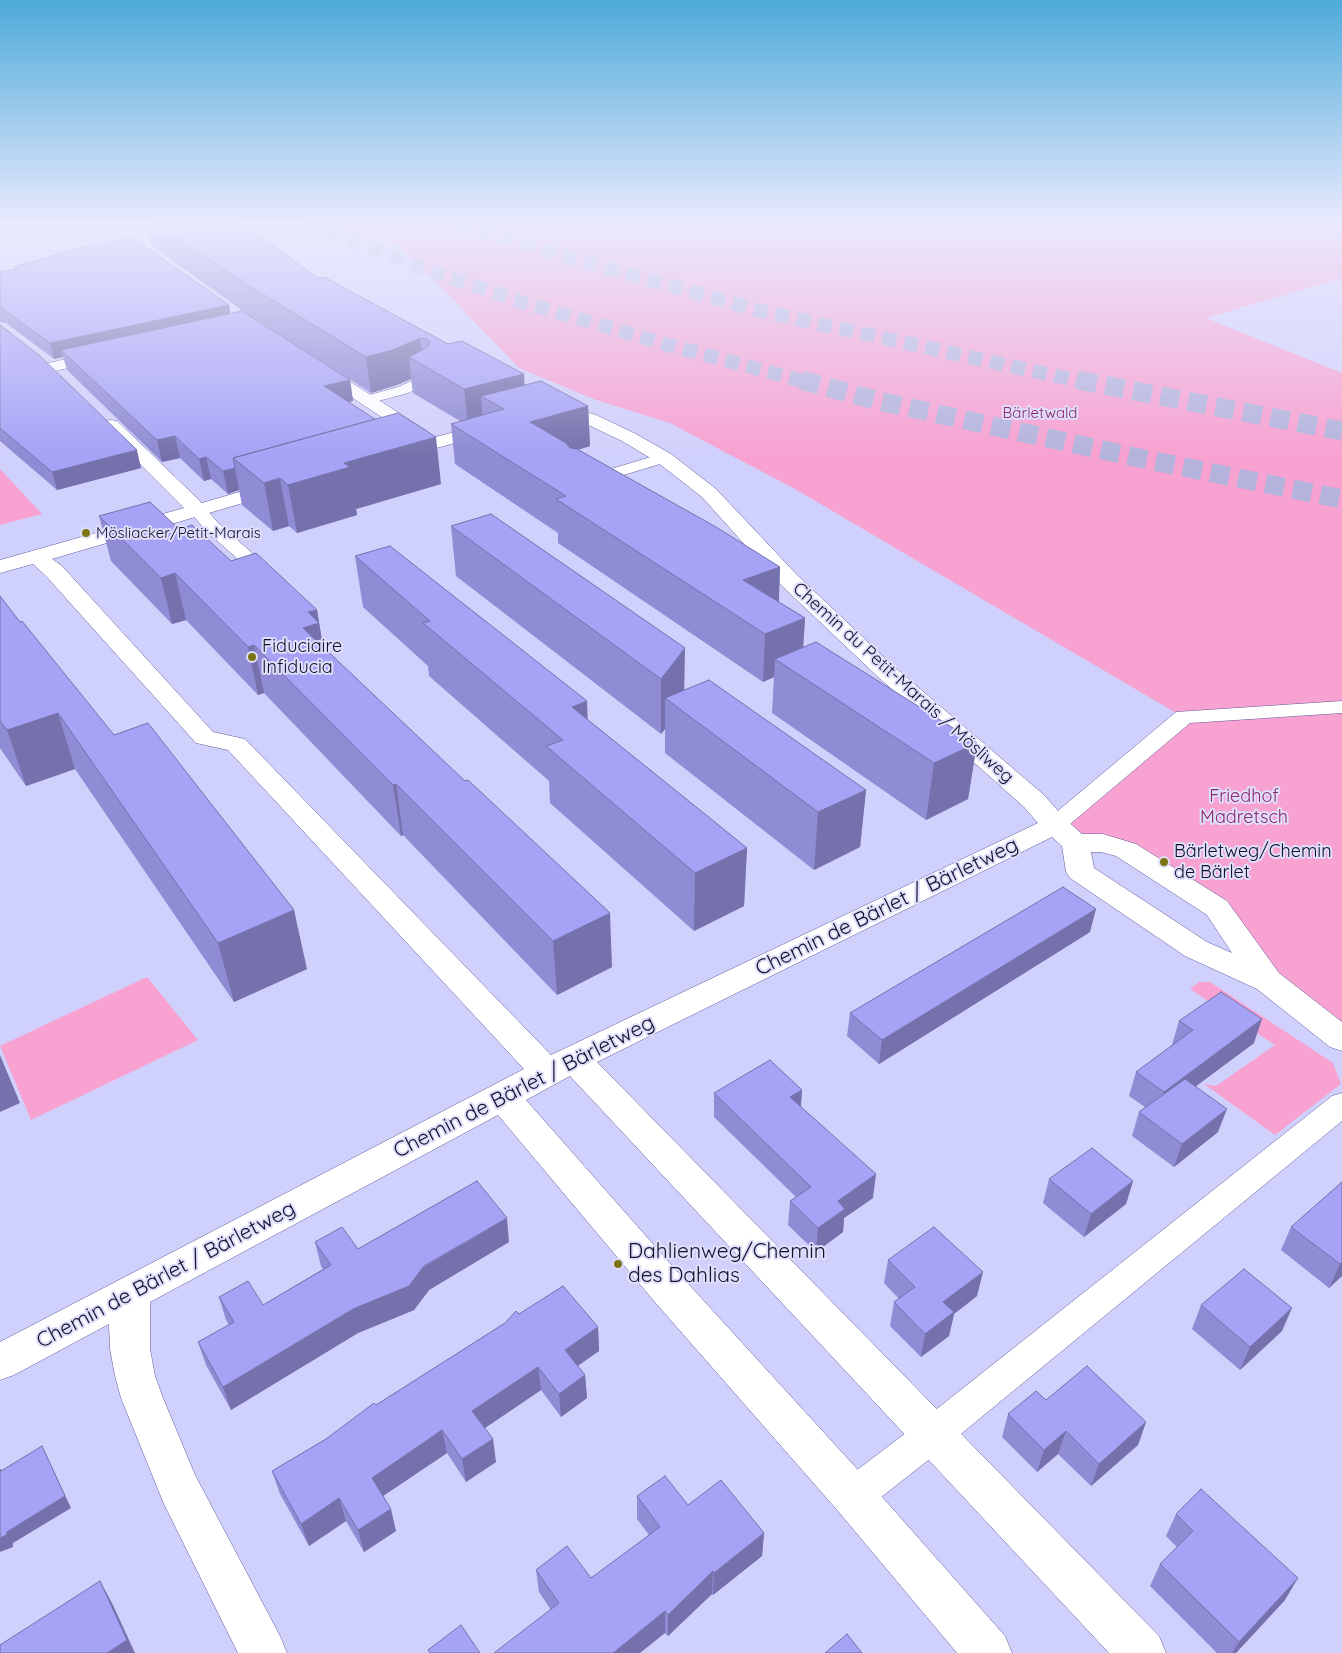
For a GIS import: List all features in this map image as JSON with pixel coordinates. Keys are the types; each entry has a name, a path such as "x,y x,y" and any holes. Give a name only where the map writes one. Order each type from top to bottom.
{"street":[{"path":"51,367 116,352"},
{"path":"36,356 64,380"},
{"path":"311,364 433,442"},
{"name":"Chemin du Petit-Marais / Mösliweg","path":"533,416 560,409 590,419 664,458 709,493 789,580 843,632 1034,801 1065,834"},
{"path":"100,414 198,509"},
{"path":"386,456 505,424"},
{"path":"0,566 37,557 292,482"},
{"path":"37,557 54,571 205,738 236,744 932,1435 1142,1653"},
{"path":"1065,834 1080,872 1196,948 1268,981 1342,1039"},
{"path":"1065,834 1126,850 1217,908 1268,981"},
{"name":"Chemin de Bärlet / Bärletweg","path":"0,1362 503,1097 560,1065 1065,834"},
{"path":"503,1097 668,1289 853,1496 988,1653"},
{"path":"131,1294 130,1349 135,1376 142,1398 179,1490 263,1653"}],"lane":[{"path":"367,400 403,390 425,379"},
{"path":"578,484 664,458"},
{"path":"198,509 212,527 262,571"},
{"path":"1065,834 1184,717 1342,707"},
{"path":"853,1496 932,1435 1342,1104"}],"green space":[{"name":"Bärletwald","path":"453,300 1267,300 1206,318 1342,373 1342,1039 1241,941 1126,850 1055,825 1183,717 795,489 670,423 596,400 519,368"},
{"path":"0,469 42,514 0,525"},
{"path":"147,977 198,1040 31,1120 0,1046"},
{"path":"1199,982 1210,982 1333,1063 1341,1084 1275,1135 1204,1084 1216,1086 1275,1045 1190,989"}],"building":[{"path":"0,300 222,300 229,305 50,343 0,307"},
{"path":"273,300 367,300 448,344 462,341 524,374 464,389 409,357 428,347 430,342 427,339 420,338 393,350 366,357"},
{"path":"242,311 350,380 324,386 375,419 233,458 235,468 223,471 206,457 199,459 175,436 157,440 61,350"},
{"path":"0,325 39,355 137,450 52,472 0,428"},
{"path":"541,381 588,406 530,422 566,443 570,448 577,449 716,527 780,567 743,580 805,618 765,634 556,499 566,496 451,424 504,409 481,396"},
{"path":"398,413 436,437 344,463 350,467 288,485 280,478 264,483 233,458"},
{"path":"150,502 179,529 192,525 231,561 256,553 317,610 308,612 319,623 303,628 465,781 468,780 610,913 553,941 396,784 393,785 254,645 248,647 175,573 161,578 99,516"},
{"path":"491,514 685,648 661,679 451,526"},
{"path":"390,546 587,701 572,707 747,848 695,873 546,746 563,740 423,623 430,621 355,556"},
{"path":"0,596 114,735 148,723 294,910 218,943 58,713 7,730 0,721"},
{"path":"816,642 977,743 934,763 775,659"},
{"path":"709,680 866,790 818,812 665,698"},
{"path":"1063,887 1096,909 882,1040 850,1013"},
{"path":"1221,992 1262,1019 1164,1092 1136,1072 1193,1030 1179,1021"},
{"path":"770,1060 802,1090 790,1097 876,1174 838,1201 845,1209 818,1228 790,1201 811,1187 714,1093"},
{"path":"1185,1079 1227,1109 1182,1144 1139,1112"},
{"path":"1092,1148 1133,1181 1091,1214 1049,1179"},
{"path":"477,1181 507,1218 424,1266 409,1286 353,1309 223,1387 198,1342 234,1322 219,1297 248,1281 263,1305 331,1265 315,1242 342,1227 358,1249"},
{"path":"1342,1182 1342,1262 1340,1264 1291,1227"},
{"path":"934,1227 983,1272 943,1302 954,1312 925,1334 894,1302 915,1287 888,1260"},
{"path":"1244,1269 1292,1308 1250,1347 1201,1305"},
{"path":"563,1286 598,1327 565,1350 585,1375 559,1394 538,1367 472,1411 493,1439 462,1459 442,1430 372,1478 391,1509 358,1530 339,1498 301,1524 272,1471 326,1439 374,1403 376,1405 505,1323 516,1311 519,1314"},
{"path":"1087,1366 1146,1422 1099,1464 1066,1431 1044,1450 1008,1414 1036,1391 1046,1400"},
{"path":"42,1446 65,1496 0,1538 0,1469 1,1471"},
{"path":"665,1476 688,1505 721,1480 764,1533 714,1573 713,1571 668,1615 665,1611 613,1653 494,1653 559,1603 536,1570 567,1546 591,1578 660,1527 637,1496"},
{"path":"1201,1489 1298,1578 1239,1642 1160,1564 1193,1531 1176,1514"},
{"path":"100,1581 127,1640 107,1653 0,1653 0,1645"},
{"path":"461,1625 480,1653 430,1653 428,1650"},
{"path":"847,1634 862,1653 825,1653"}],"tunnel":[{"path":"517,300 665,344 806,382"},
{"path":"722,300 761,311 1084,382"},
{"path":"801,380 879,401 1144,459 1342,499"},
{"path":"1078,380 1342,431"}],"place":[{"name":"Mösliacker/Petit-Marais","path":"86,533"},
{"name":"Fiduciaire Infiducia","path":"252,657"},
{"name":"Bärletweg/Chemin de Bärlet","path":"1164,862"},
{"name":"Dahlienweg/Chemin des Dahlias","path":"618,1264"}],"park label":[{"name":"Friedhof Madretsch","path":"1244,808"}]}
